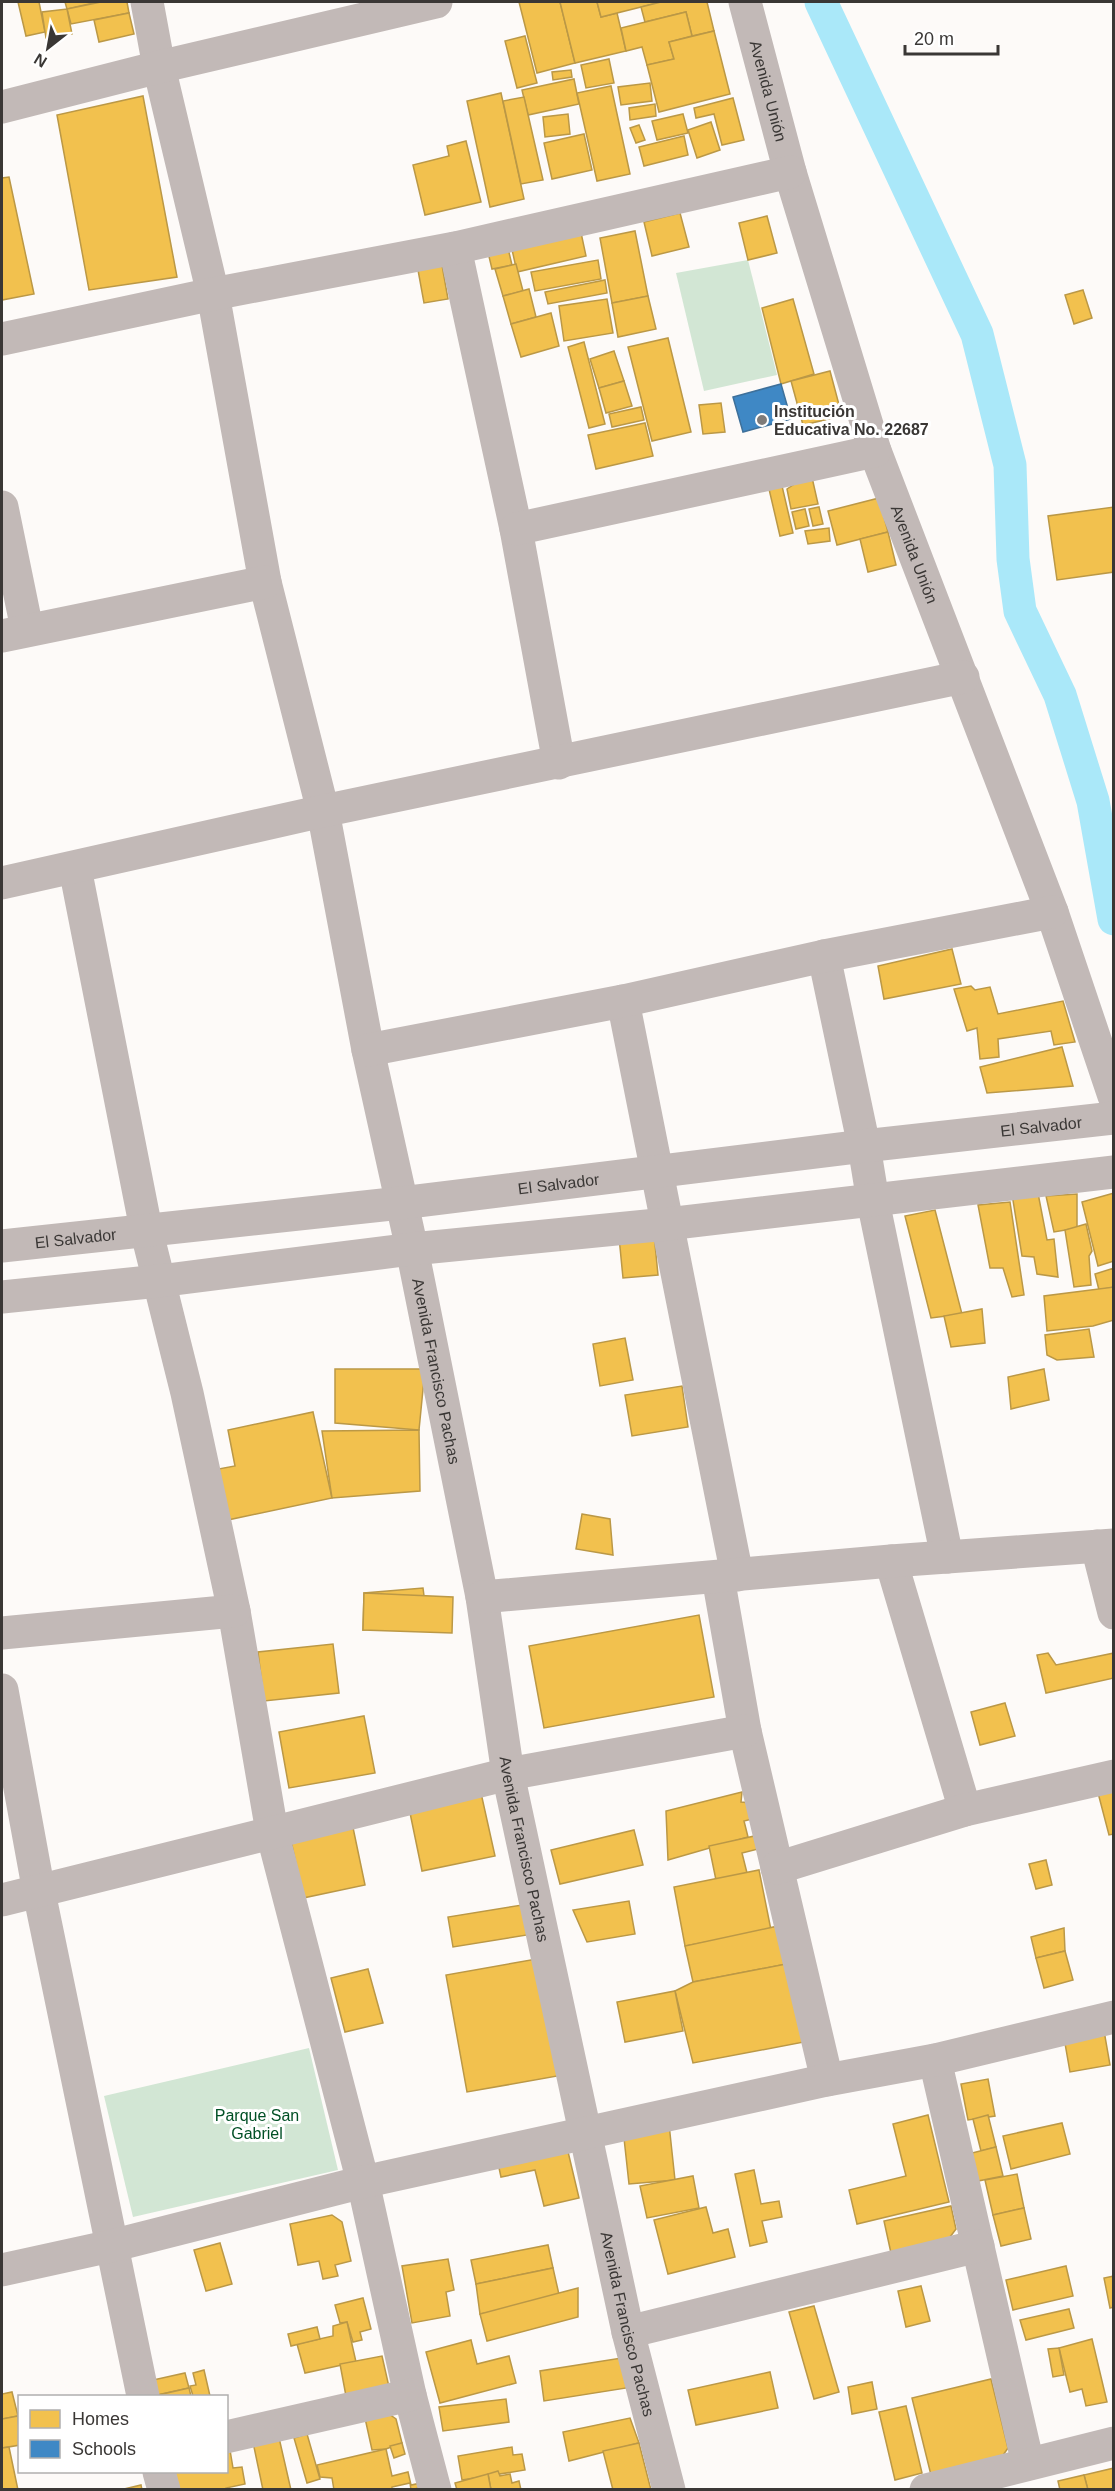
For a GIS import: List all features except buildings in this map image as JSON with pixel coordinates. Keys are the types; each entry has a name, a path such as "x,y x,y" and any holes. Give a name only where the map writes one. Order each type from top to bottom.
{"street":[{"name":"Avenida Francisco Pachas","path":"147,2 159,67 213,294 265,582 323,811 368,1050 412,1249 483,1598 508,1774 628,2332 669,2490"},
{"path":"2,107 159,67 436,2"},
{"name":"Avenida Unión","path":"744,2 790,172 875,451 1052,912 1113,1096"},
{"path":"2,339 213,294 455,248 790,172"},
{"path":"455,248 516,529 559,763"},
{"path":"516,529 875,451"},
{"path":"2,507 14,632 265,582"},
{"path":"2,883 323,811 963,677"},
{"path":"75,868 146,1229 187,1393 234,1611 272,1832 363,2182 410,2395 435,2490"},
{"path":"368,1050 623,1001 824,956 1052,912"},
{"path":"824,956 947,1557"},
{"path":"623,1001 667,1224 727,1576 745,1731 827,2080"},
{"name":"El Salvador","path":"2,1246 401,1203 1113,1118"},
{"path":"2,1297 159,1281 412,1249 873,1201 1113,1172"},
{"path":"483,1598 891,1561 1105,1545 1113,1612"},
{"path":"891,1561 965,1810"},
{"path":"2,1633 234,1611"},
{"path":"2,1690 39,1892 143,2395"},
{"path":"2,1900 508,1774 745,1731"},
{"path":"777,1868 965,1810 1113,1776"},
{"path":"2,2270 111,2246 363,2182 827,2080 935,2060 1113,2017"},
{"path":"935,2060 1028,2464"},
{"path":"628,2332 978,2246"},
{"path":"228,2437 410,2395"},
{"path":"926,2490 1113,2444"},
{"path":"159,2473 164,2490"}],"green space":[{"path":"748,260 777,375 704,391 676,273"},
{"name":"Parque San Gabriel","path":"309,2048 338,2170 133,2217 104,2096"}],"waterway":[{"path":"821,2 977,334 1010,465 1013,559 1020,611 1060,695 1093,801 1114,919"}],"place":[{"name":"Institución Educativa No. 22687","path":"762,420"}]}
